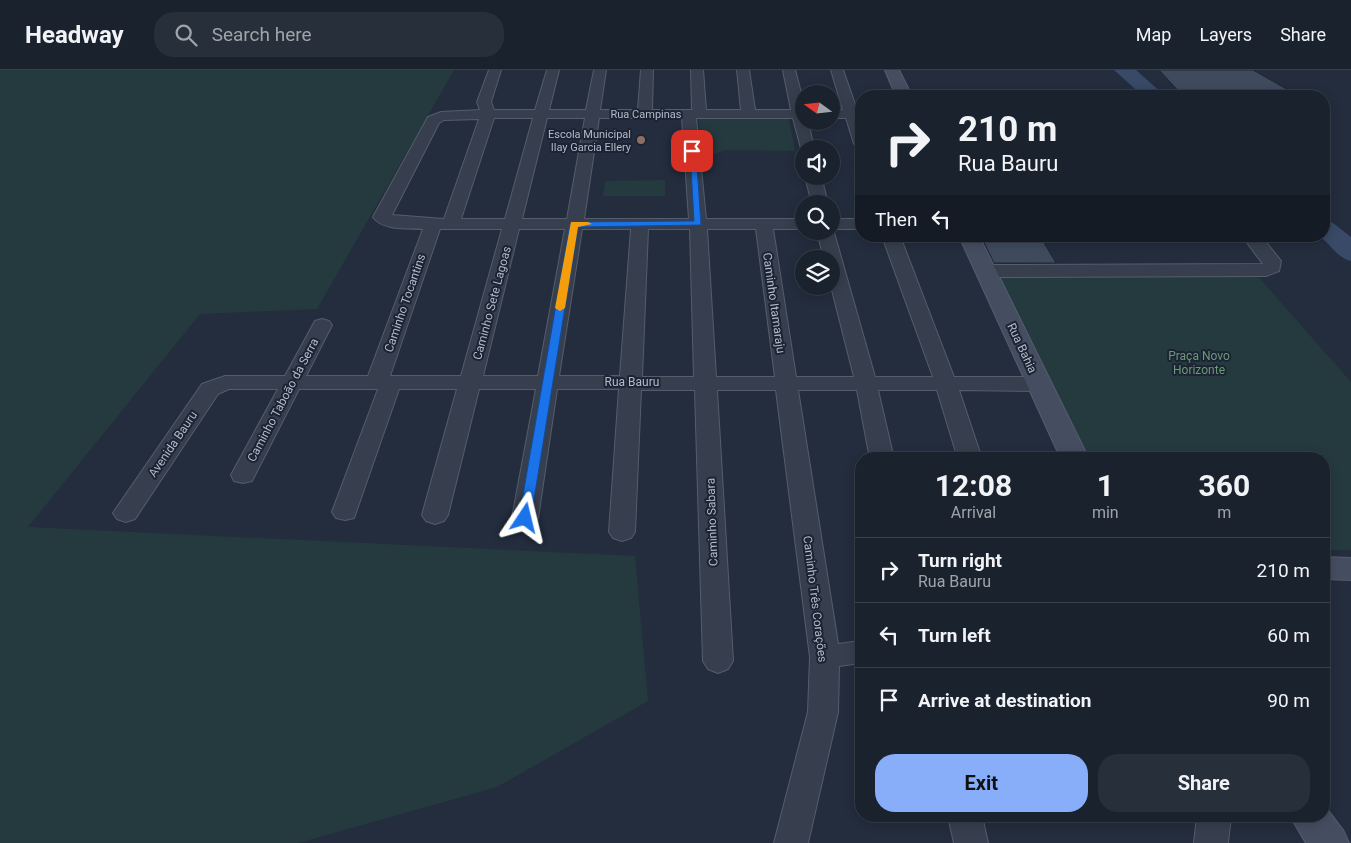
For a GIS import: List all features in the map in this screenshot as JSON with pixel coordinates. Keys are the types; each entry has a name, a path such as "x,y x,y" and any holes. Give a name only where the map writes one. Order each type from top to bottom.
{"street":[{"name":"Caminho Tocantins","path":"345,512 384,382 442,224 488,114 484,102 495,70"},
{"name":"Caminho Sete Lagoas","path":"435,515 514,224 553,70"},
{"path":"525,518 600,70"},
{"path":"645,114 647,70"},
{"name":"Caminho Sabara","path":"697,70 694,114 718,661"},
{"path":"743,70 749,114"},
{"path":"789,70 795,92"},
{"path":"837,70 855,110"},
{"path":"892,70 901,90"},
{"name":"Rua Campinas","path":"442,224 394,222 382,217 433,120 441,116 488,114 795,114"},
{"path":"840,114 855,114"},
{"path":"442,224 795,224"},
{"path":"622,532 640,224"},
{"name":"Caminho Itamaraju","path":"764,224 785,383"},
{"path":"840,224 855,224"},
{"path":"828,240 866,383 881,452"},
{"path":"893,242 946,384 968,452"},
{"name":"Rua Bahia","path":"972,242 1072,452"},
{"path":"985,272 1266,270 1272,267 1272,261 1255,242"},
{"name":"Caminho Taboão da Serra","path":"243,475 322,325"},
{"name":"Rua Bauru","path":"224,382 1039,384"},
{"name":"Avenida Bauru","path":"126,513 210,389 224,382"},
{"name":"Caminho Três Corações","path":"785,383 825,657 823,712 791,843"},
{"path":"1330,568 1351,569"},
{"path":"825,657 855,653"},
{"path":"967,822 972,843"},
{"path":"1210,843 1213,822"}],"green space":[{"path":"0,70 454,70 317,309 200,314 28,527 635,556 648,701 497,787 298,843 0,843"},
{"path":"699,118 789,118 795,151 726,150 699,160"},
{"path":"665,180 665,196 603,196 605,181"},
{"name":"Praça Novo Horizonte","path":"1249,266 1351,382 1351,550 1330,550 1330,452 1086,452 995,269"}],"building":[{"path":"1159,70 1253,70 1288,90 1177,90"},
{"path":"984,242 1044,242 1056,263 994,263"}],"waterway":[{"path":"1124,70 1148,90"},
{"path":"1330,232 1351,253"}],"slow traffic":[{"path":"560,308 574,224 588,224"}],"place":[{"name":"Escola Municipal Ilay Garcia Ellery","path":"641,140"}],"route":[{"path":"525,518 574,224 698,223 692,151"}]}
